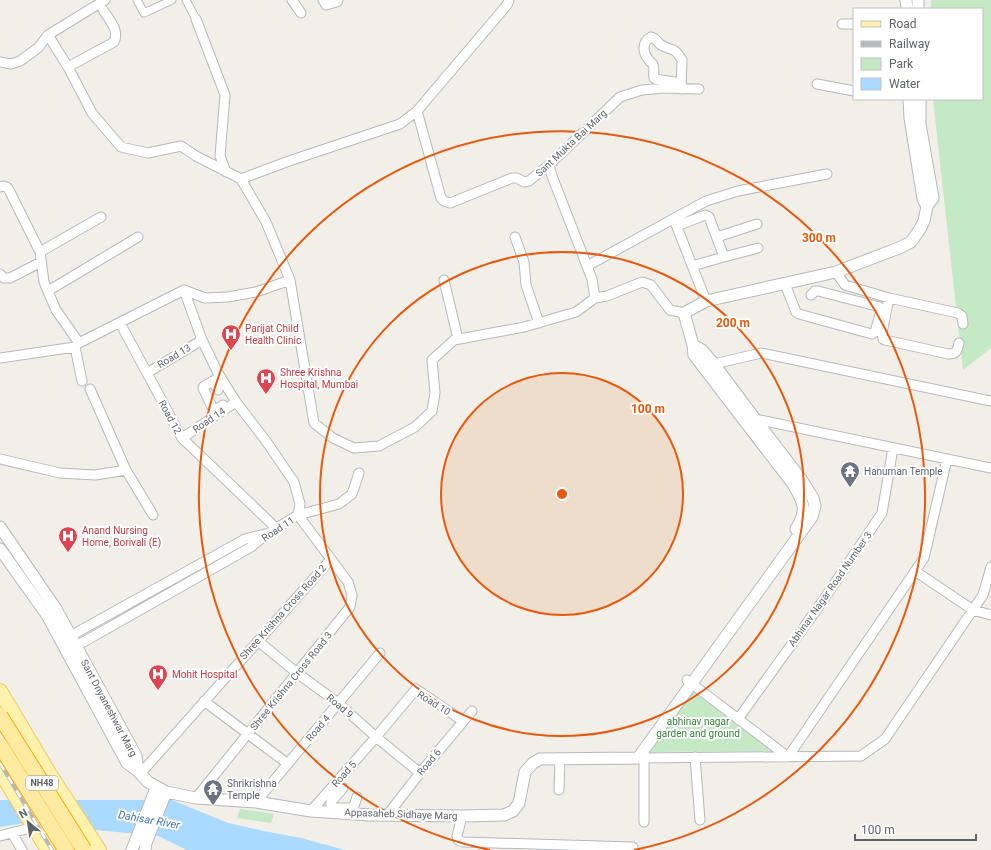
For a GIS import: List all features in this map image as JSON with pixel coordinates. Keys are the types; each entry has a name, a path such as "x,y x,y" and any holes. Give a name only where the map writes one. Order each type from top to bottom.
{"highway":[{"name":"NH48","path":"0,716 93,849"},
{"name":"NH48","path":"0,745 66,850"}],"main road":[{"path":"0,691 49,773 87,832 93,849"},
{"path":"1,773 48,850"},
{"path":"35,829 93,849"}],"street":[{"path":"0,62 11,64 20,61 38,48 53,34 105,0"},
{"path":"137,0 144,13 172,0"},
{"path":"186,0 196,19 225,95 220,156 226,172"},
{"path":"292,0 301,13"},
{"path":"323,0 326,6 337,2 338,0"},
{"path":"241,179 289,161 400,124 417,111 507,5 509,0"},
{"path":"70,66 114,42 116,38 114,29 99,8 76,19"},
{"path":"842,24 853,24"},
{"path":"53,34 92,113 121,147 148,153 181,146 196,156 241,179 266,222 290,280 314,423 333,438 354,448 379,446 415,427 432,412 435,393 432,360 454,340 524,327 576,312 595,298 607,296 642,282 651,285 670,310 684,313 706,301 836,272 911,242 924,221 927,206 933,198 920,124 920,100"},
{"path":"648,38 654,38 662,46 672,49 680,57 682,60 681,86 654,78 654,65 645,54 644,48 644,44 648,38"},
{"path":"817,84 853,91"},
{"name":"Sant Mukta Bai Marg","path":"417,111 441,198 450,203 512,178 517,178 524,182 529,181 549,165 620,97 642,90 681,86 698,89"},
{"path":"909,100 910,118 923,199 927,206"},
{"path":"549,165 592,279 595,298"},
{"path":"676,223 706,201 738,191 827,174"},
{"path":"0,187 4,186 8,188 40,252 44,282 56,310 79,343 184,290 205,298 228,297 256,292 290,280"},
{"path":"587,266 676,223 705,215 709,216 724,257"},
{"path":"40,252 101,217"},
{"path":"676,223 706,301"},
{"path":"717,237 757,224"},
{"path":"48,291 138,237"},
{"path":"515,237 524,262 526,285 539,323"},
{"path":"692,266 758,248"},
{"path":"0,274 4,278 10,278 41,262"},
{"path":"836,272 845,285"},
{"path":"444,280 458,339"},
{"path":"785,284 796,312 799,314 872,334 876,332 881,311 880,307 815,291 811,295"},
{"path":"824,293 845,285 889,298 958,313 962,316 962,324"},
{"name":"Road 11","path":"66,652 251,547 266,534 298,515 300,504 294,482 266,441 216,379 184,290"},
{"path":"889,298 882,333 885,340 948,354 955,354 959,343"},
{"path":"918,304 922,308 936,312"},
{"path":"644,822 638,758 689,682 769,571 802,519 804,506 793,484 751,421 710,367 694,355 693,345 684,313"},
{"path":"824,318 840,322 844,326"},
{"name":"Road 12","path":"120,323 182,438 276,528"},
{"name":"Road 13","path":"146,373 202,340"},
{"path":"0,358 75,347 82,381"},
{"path":"710,367 761,353 991,401"},
{"path":"218,390 216,379 203,388 213,409 216,410 223,405"},
{"path":"90,389 126,470 153,515"},
{"name":"Road 14","path":"182,438 236,402"},
{"path":"751,421 991,468"},
{"name":"Abhinav Nagar Road Number 3","path":"738,719 822,602 882,513 893,448"},
{"path":"0,459 60,473 95,475 126,470"},
{"path":"788,757 924,558 947,459"},
{"path":"298,515 339,504 352,494 359,474"},
{"name":"Shree Krishna Cross Road 3","path":"196,798 350,607 352,595 348,582 298,515"},
{"name":"Sant Dnyaneshwar Marg","path":"0,527 56,609 77,646 136,756 139,773"},
{"path":"61,642 244,539 266,534"},
{"name":"Sant Dnyaneshwar Marg","path":"0,549 47,615 127,762 139,773"},
{"name":"Shree Krishna Cross Road 2","path":"139,773 330,559"},
{"path":"638,758 861,756 885,739 983,595 991,567"},
{"path":"916,571 973,610 991,615"},
{"name":"Road 9","path":"258,641 297,673 338,703 420,773"},
{"name":"Road 4","path":"256,802 380,653"},
{"path":"689,682 788,757"},
{"name":"Road 10","path":"376,737 416,689 463,722"},
{"path":"204,701 288,764"},
{"name":"Road 6","path":"388,814 472,711"},
{"name":"Road 5","path":"311,811 333,793 376,737"},
{"path":"695,757 700,820"},
{"path":"559,790 560,758"},
{"name":"Appasaheb Sidhaye Marg","path":"139,773 159,795 256,802 311,811 353,811 388,814 462,816 504,815 513,811 519,803 525,772 533,763 540,760 560,758 638,758"},
{"path":"343,788 333,793 331,807 353,811 357,797"},
{"path":"133,848 159,795"},
{"path":"145,849 159,795"},
{"path":"462,816 457,836 458,840 463,842 633,847"},
{"path":"0,836 35,829"},
{"path":"12,833 22,850"}],"green space":[{"path":"931,0 991,0 991,348 963,370 933,100 983,100 983,8 931,8"},
{"name":"abhinav nagar garden and ground","path":"692,691 772,751 649,752"},
{"path":"240,809 274,814 271,823 237,818"}],"water":[{"name":"Dahisar River","path":"0,800 172,800 228,823 301,838 345,850 187,850 158,836 24,823 0,827"}],"railway":[{"path":"0,763 52,850"}],"place":[{"name":"Parijat Child Health Clinic","path":"231,351"},
{"name":"Shree Krishna Hospital, Mumbai","path":"266,395"},
{"name":"Hanuman Temple","path":"850,488"},
{"name":"Anand Nursing Home, Borivali (E)","path":"68,553"},
{"name":"Mohit Hospital","path":"158,691"},
{"name":"Shrikrishna Temple","path":"213,806"}]}
